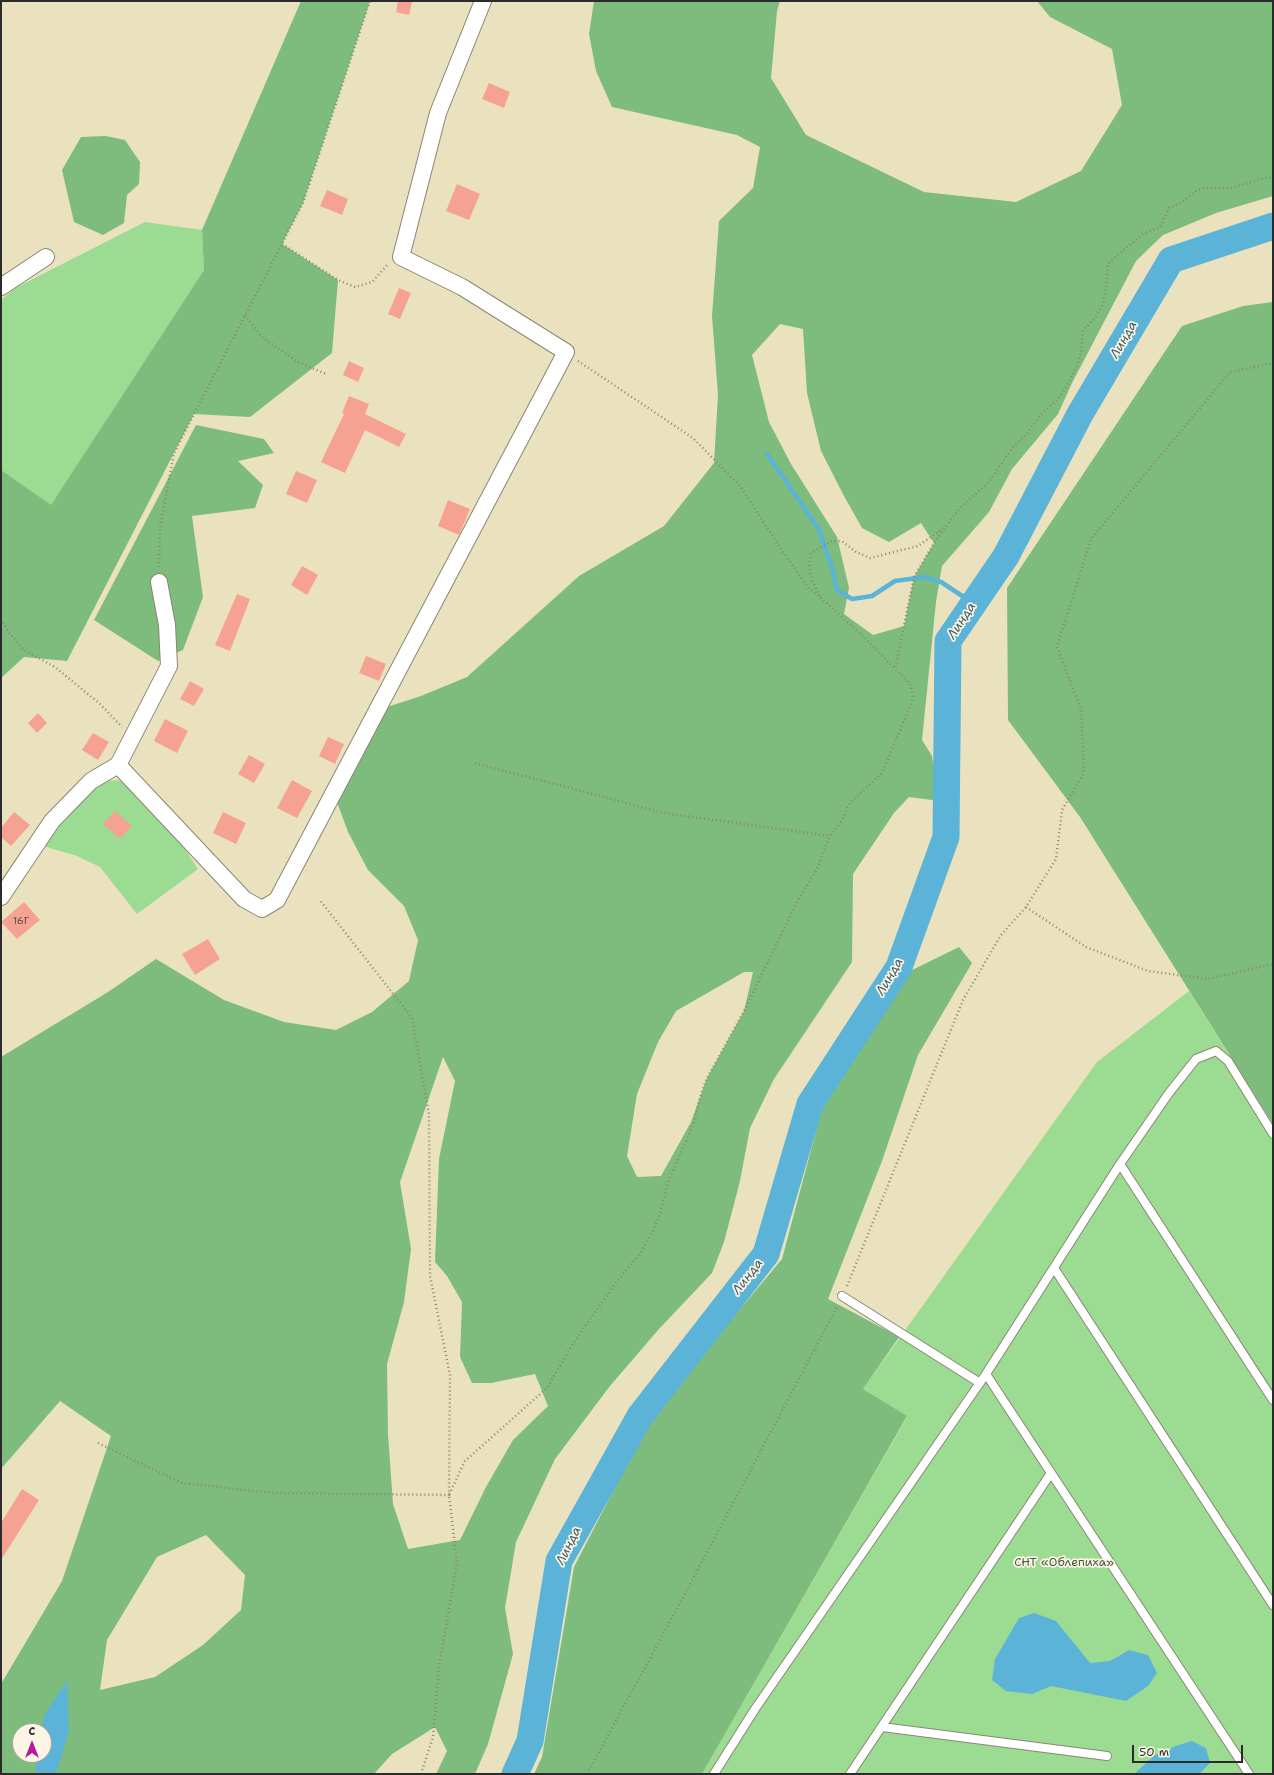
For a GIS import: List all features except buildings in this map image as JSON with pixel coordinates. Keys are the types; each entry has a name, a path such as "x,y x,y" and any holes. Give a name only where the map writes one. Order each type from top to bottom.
{"street":[{"path":"118,765 244,899 262,909 276,900 566,352 462,287 401,257 438,113 483,1"},
{"path":"1,287 46,257"},
{"path":"1,897 52,821 91,781 118,765 169,666 167,625 159,582"}],"lane":[{"path":"714,1774 755,1709 986,1374 1120,1164 1169,1092 1196,1059 1216,1050 1228,1061 1273,1134"},
{"path":"1120,1164 1273,1400"},
{"path":"1054,1268 1273,1605"},
{"path":"842,1296 980,1383"},
{"path":"986,1374 1249,1774"},
{"path":"850,1774 1051,1473"},
{"path":"882,1726 1107,1756"}],"path":[{"path":"159,582 160,528 174,453 304,203 370,1"},
{"path":"895,669 914,577 934,543 960,508 990,481 1012,448 1026,435 1041,414 1055,402 1065,389 1077,366 1081,353 1083,330 1094,319 1103,304 1108,264 1143,234 1160,227 1169,208 1181,203 1196,191 1209,187 1217,189 1231,188 1265,178 1273,178"},
{"path":"282,244 338,280 355,287 372,282 387,265 401,257"},
{"path":"245,316 263,338 298,362 326,374"},
{"path":"449,1495 465,1461 547,1388 574,1342 618,1280 639,1255 653,1231 661,1211 668,1182 694,1123 700,1097 707,1078 744,1011 790,920 799,898 816,871 830,836 841,822 850,803 882,773 912,702 913,691 909,683 820,597 809,589 740,486 693,438 590,370 566,352"},
{"path":"587,1774 686,1592 851,1280 963,1000 1001,935 1026,907 1056,859 1062,810 1084,773 1081,709 1057,647 1091,539 1230,372 1273,363"},
{"path":"820,597 810,577 808,563 811,553 820,546 832,541 842,541 856,552 870,558 918,546 948,524"},
{"path":"1,620 9,633 24,650 55,667 100,704 122,727 131,740"},
{"path":"475,763 664,814 830,836"},
{"path":"319,899 412,1018 429,1114 430,1276 450,1375 449,1495 457,1563 439,1667 433,1738 421,1774"},
{"path":"1026,907 1086,947 1148,971 1208,979 1273,964"},
{"path":"98,1443 182,1483 272,1493 449,1495"}],"green space":[{"path":"301,1 370,1 303,203 282,244 338,280 332,353 250,417 194,414 67,661 24,657 1,678 1,470 51,505 204,270 202,230"},
{"path":"594,1 780,1 777,11 771,78 806,135 924,192 1016,202 1081,171 1122,105 1112,49 1050,17 1037,1 1273,1 1273,196 1216,213 1163,235 1136,261 1072,383 1058,414 1012,469 989,512 942,566 936,602 922,740 932,756 939,801 909,797 894,813 853,874 852,962 774,1079 750,1128 740,1181 724,1242 712,1273 659,1329 610,1386 555,1459 516,1542 505,1608 513,1654 488,1744 475,1774 436,1774 447,1751 435,1727 392,1754 374,1774 1,1774 1,1684 62,1581 111,1436 60,1401 1,1469 1,1057 108,992 156,959 224,1000 284,1022 336,1030 372,1012 409,981 418,940 404,906 368,870 348,832 334,794 375,711 421,696 467,677 579,576 664,526 714,463 718,395 712,316 719,221 753,188 760,147 737,135 612,107 596,71 589,34","holes":["780,324 803,329 807,393 821,451 862,528 889,542 921,523 934,543 914,577 904,626 873,635 844,614 849,588 837,537 791,464 769,422 752,355","744,972 753,972 744,1011 707,1078 691,1122 661,1176 637,1177 627,1156 637,1094 658,1042 676,1011","443,1057 455,1081 439,1159 435,1262 447,1276 462,1302 460,1357 472,1383 491,1383 535,1374 548,1406 513,1440 486,1487 460,1540 408,1549 393,1504 388,1434 387,1364 404,1302 411,1249 400,1182","206,1535 245,1575 241,1610 203,1645 155,1677 100,1690 107,1640 157,1557"]},
{"path":"106,136 125,140 140,162 139,184 127,195 124,223 103,235 74,222 62,170 81,137"},
{"path":"145,222 202,230 204,270 51,506 1,571 1,300 15,288"},
{"path":"1273,302 1273,1124 1080,817 1008,720 1007,588 1182,326 1243,306"},
{"path":"196,425 264,439 274,453 238,461 263,485 255,508 192,516 203,597 183,650 158,661 94,620"},
{"path":"120,780 173,831 198,869 137,914 100,867 77,856 43,846 60,819 103,781"},
{"path":"959,947 972,963 918,1055 882,1161 828,1299 899,1337 863,1389 907,1416 702,1774 534,1774 542,1757 574,1567 654,1412 782,1259 824,1101 906,973"},
{"name":"СНТ «Облепиха»","path":"1189,991 1273,1125 1273,1774 702,1774 907,1417 863,1389 1097,1062"}],"water":[{"path":"1034,1613 1056,1621 1090,1663 1110,1661 1129,1650 1148,1655 1157,1673 1148,1686 1126,1701 1051,1686 1032,1694 1006,1691 992,1680 995,1659 1019,1618"},
{"path":"67,1680 69,1731 56,1774 36,1774 36,1763 52,1763 52,1723 43,1723 45,1714"},
{"path":"1192,1741 1206,1748 1210,1763 1199,1774 1134,1774 1155,1755"}],"waterway":[{"name":"Линда","path":"515,1774 530,1741 559,1561 640,1416 766,1254 810,1104 899,967 946,837 948,641 1006,556 1080,414 1171,260 1273,226"},
{"path":"767,454 818,528 831,564 837,590 852,599 872,596 895,581 924,577 941,582 973,603"}]}
